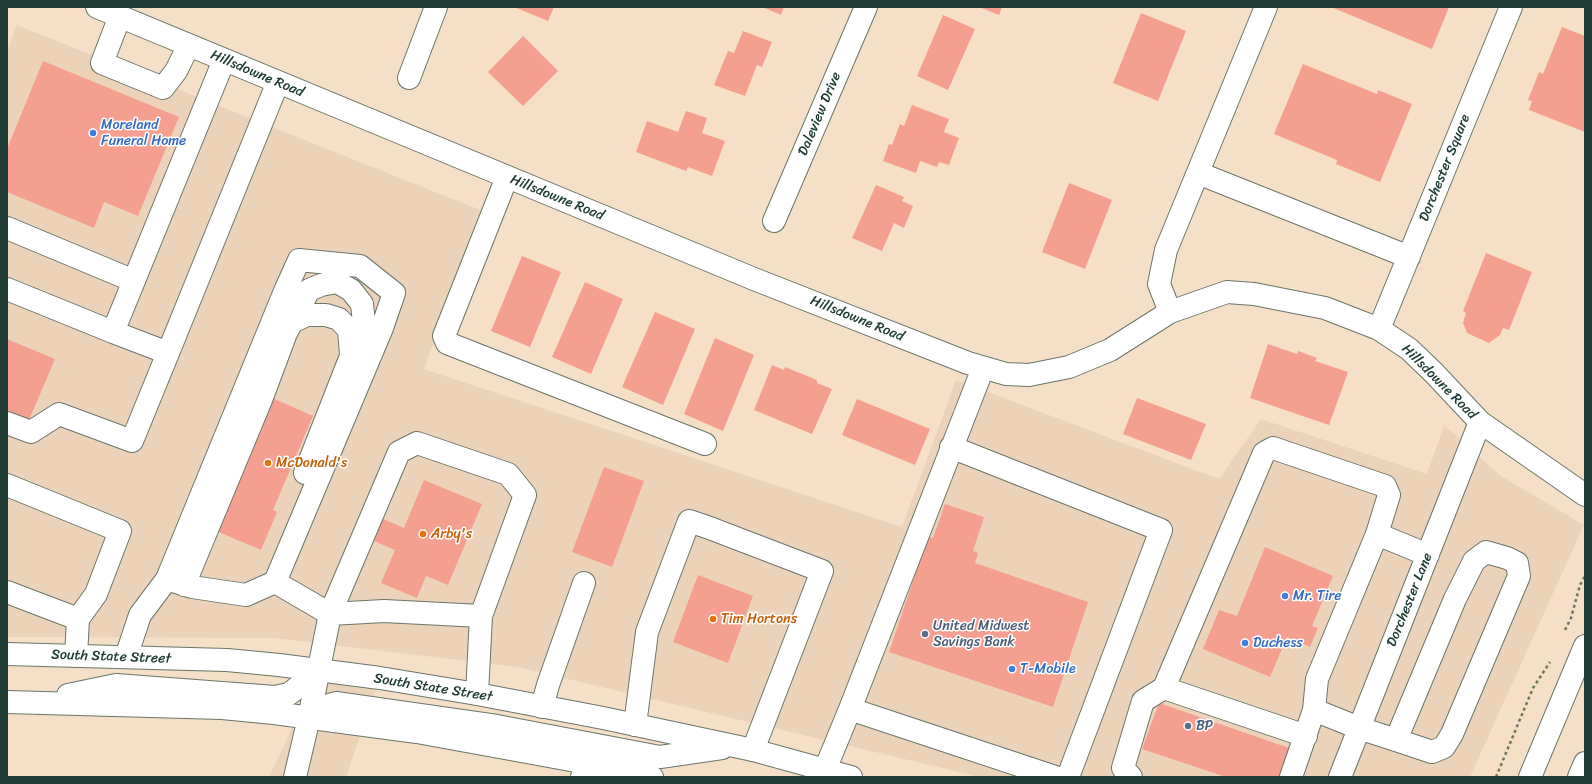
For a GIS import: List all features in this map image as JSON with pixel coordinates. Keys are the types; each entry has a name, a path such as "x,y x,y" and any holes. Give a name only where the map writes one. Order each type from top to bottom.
{"street":[{"name":"Hillsdowne Road","path":"97,7 754,279 968,363 1006,374 1030,375 1069,367 1110,350 1170,312 1227,292 1254,294 1324,308 1379,328 1409,349 1480,422 1585,495"},
{"path":"409,78 436,7"},
{"name":"Daleview Drive","path":"774,222 866,7"},
{"path":"1170,312 1159,284 1166,250 1266,7"},
{"name":"Dorchester Square","path":"1379,328 1511,7"},
{"path":"120,16 102,63 163,88 176,71 189,45"},
{"path":"113,332 224,60"},
{"path":"7,423 31,432 59,414 132,441 278,82"},
{"path":"1198,173 1409,257"},
{"path":"507,177 444,336 447,343 705,444"},
{"path":"7,228 134,280"},
{"path":"299,260 360,266 394,293 382,328 276,582 246,595 192,587 176,582 285,291 299,260"},
{"path":"126,657 140,615 176,582 261,400 286,333 309,290 321,285 337,282 351,290 362,304 364,323 306,469 286,529 288,551"},
{"path":"7,289 168,353"},
{"path":"292,322 307,315 326,315 339,319 349,330 351,356"},
{"path":"822,775 850,708 983,368"},
{"name":"Dorchester Lane","path":"1340,777 1480,422"},
{"path":"295,777 309,718 330,614 399,452 417,443 508,474 525,495 481,616 476,694"},
{"path":"951,447 1161,530 1068,777"},
{"path":"1131,777 1123,768 1144,701 1164,688 1264,454 1273,448 1385,486 1389,495 1377,534 1318,680 1314,710 1291,777"},
{"path":"7,485 120,532 96,594 78,619 76,656"},
{"path":"309,718 319,708 336,703 497,726 660,757 744,748 822,571 707,527 689,522 647,632 635,725"},
{"path":"1377,534 1428,555"},
{"path":"1314,710 1359,728 1432,752 1444,747 1519,576 1518,564 1507,558 1486,552 1474,561 1455,599 1396,740"},
{"path":"276,582 330,614 384,611 481,616"},
{"path":"542,707 548,685 584,583"},
{"path":"7,592 78,619"},
{"path":"1530,777 1585,646"},
{"name":"South State Street","path":"7,654 227,660 380,678 476,694 635,725 744,748 822,775 851,777"},
{"path":"36,702 116,685 275,697 289,694 319,671"},
{"path":"1164,688 1306,736"},
{"path":"7,702 222,708 309,718 417,732 585,770 652,777"},
{"path":"850,708 1055,777"},
{"path":"1580,777 1585,763"}],"path":[{"path":"1564,632 1571,618 1580,585 1585,576"},
{"path":"1496,777 1533,688 1551,659"}],"shaded area":[{"path":"17,25 483,211 424,369 902,527 956,380 1219,479 1261,419 1427,474 1444,425 1501,476 1584,525 1470,777 980,777 517,667 274,638 7,637 7,50"},
{"path":"319,671 380,678 346,777 269,777"}],"building":[{"path":"514,7 554,7 548,21"},
{"path":"762,7 784,7 781,15"},
{"path":"979,7 1002,7 999,15"},
{"path":"1331,7 1449,7 1432,49"},
{"path":"1141,13 1186,31 1158,101 1113,83"},
{"path":"943,15 975,29 948,90 917,76"},
{"path":"1562,27 1585,36 1585,132 1529,110 1532,101 1528,100 1539,72 1543,74"},
{"path":"743,31 772,42 762,67 757,65 745,96 714,85 728,51 734,53"},
{"path":"523,36 558,71 523,106 488,72"},
{"name":"Moreland Funeral Home","path":"43,61 179,117 138,216 104,202 94,228 7,192 7,149"},
{"path":"1303,64 1377,94 1378,90 1412,104 1380,182 1336,164 1337,160 1274,134"},
{"path":"912,105 949,119 944,132 959,138 949,165 939,162 937,167 920,161 916,173 883,161 889,144 892,145 900,124 904,126"},
{"path":"686,111 707,118 702,133 725,141 712,176 688,167 686,171 636,152 647,121 678,132"},
{"path":"1069,183 1112,200 1085,269 1042,252"},
{"path":"876,185 904,197 902,201 913,206 904,228 894,223 882,251 852,238"},
{"path":"1486,253 1532,272 1509,330 1503,328 1500,335 1489,343 1467,333 1463,323 1466,313 1463,311"},
{"path":"522,256 561,272 530,347 491,331"},
{"path":"585,282 623,299 591,374 552,357"},
{"path":"655,312 695,329 663,405 622,387"},
{"path":"715,338 754,355 723,431 684,414"},
{"path":"7,339 55,359 29,420 7,411"},
{"path":"1268,344 1297,354 1298,351 1301,352 1317,358 1315,361 1348,372 1329,425 1250,398"},
{"path":"772,365 784,370 785,367 817,380 817,383 832,389 812,434 754,410"},
{"name":"McDonald's","path":"270,397 313,416 273,510 277,512 261,550 214,530"},
{"path":"1137,398 1206,424 1191,460 1123,434"},
{"path":"857,399 930,429 915,465 842,435"},
{"path":"604,467 644,481 612,567 572,552"},
{"name":"Arby's","path":"424,480 482,504 448,585 426,576 417,598 381,583 395,550 374,541 383,519 404,528"},
{"path":"945,504 984,517 973,551 978,553 975,563 1088,602 1053,707 889,652 928,537 933,538"},
{"name":"Mr. Tire","path":"1265,547 1333,576 1312,626 1318,628 1310,647 1287,637 1270,677 1203,649 1219,610 1237,616"},
{"name":"Tim Hortons","path":"698,575 753,596 728,663 673,642"},
{"name":"BP","path":"1159,703 1292,749 1282,777 1226,777 1142,749"}],"place":[{"name":"Moreland Funeral Home","path":"93,133"},
{"name":"McDonald's","path":"268,463"},
{"name":"Arby's","path":"423,534"},
{"name":"Mr. Tire","path":"1285,596"},
{"name":"Tim Hortons","path":"713,619"},
{"name":"United Midwest Savings Bank","path":"925,634"},
{"name":"Duchess","path":"1245,643"},
{"name":"T-Mobile","path":"1012,669"},
{"name":"BP","path":"1188,726"}]}
